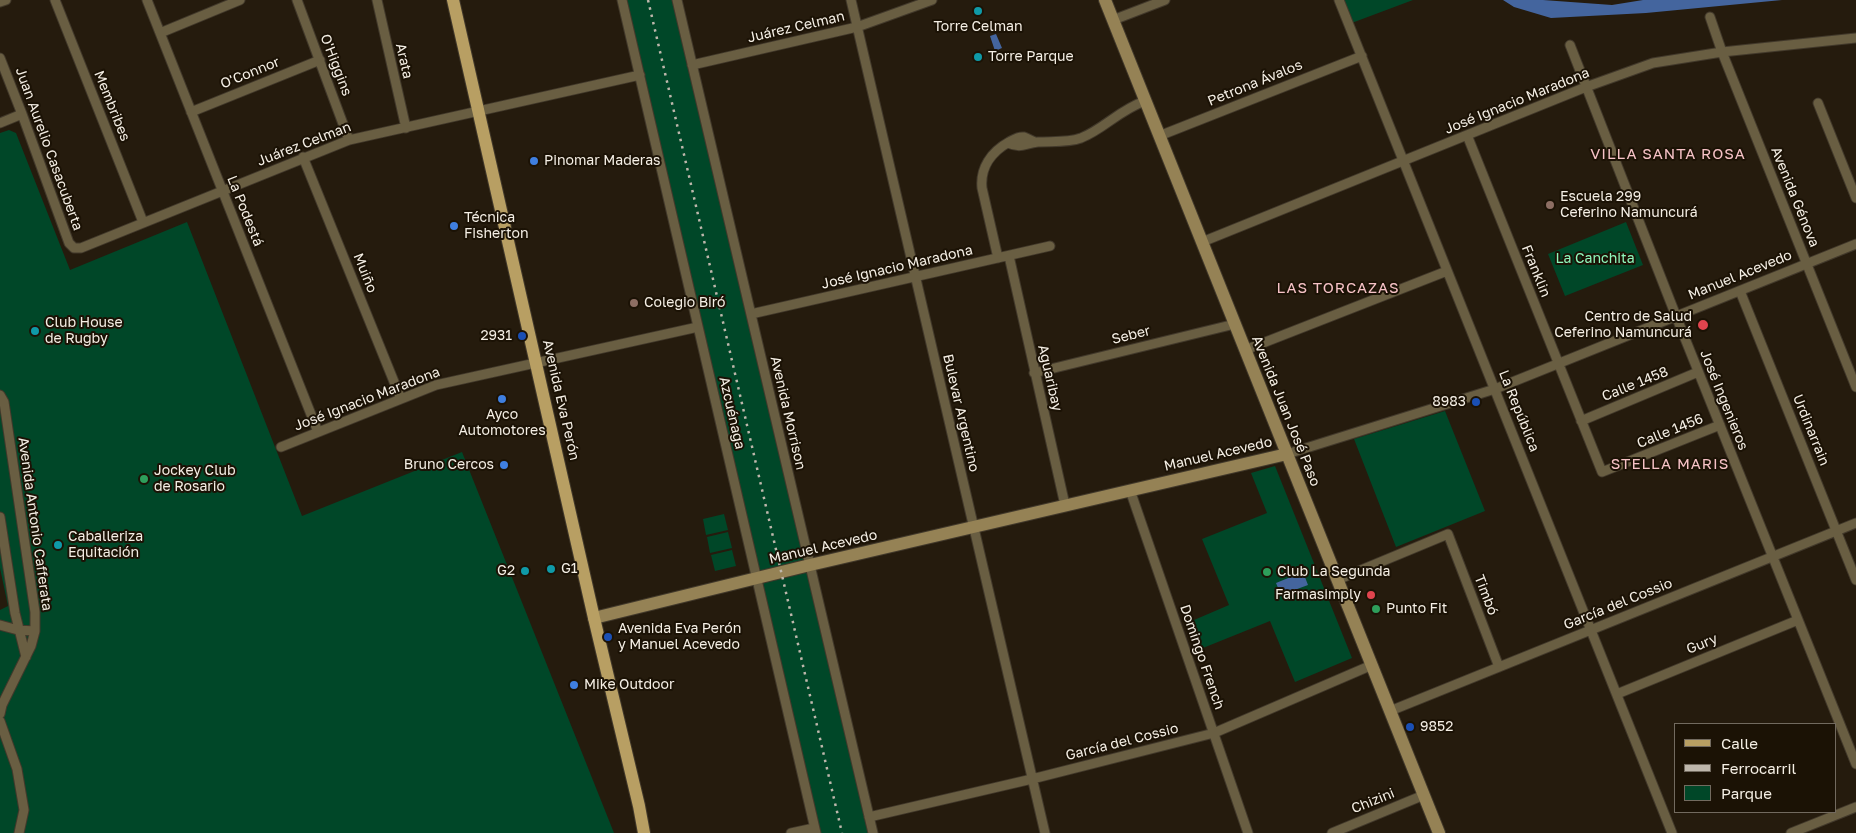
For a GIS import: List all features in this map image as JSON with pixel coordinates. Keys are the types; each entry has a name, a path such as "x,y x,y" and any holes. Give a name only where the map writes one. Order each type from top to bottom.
{"main road":[{"name":"Avenida Eva Perón","path":"453,0 644,833"},
{"name":"Avenida Juan José Paso","path":"1105,0 1439,833"},
{"name":"Manuel Acevedo","path":"594,618 974,526 1287,454"},
{"name":"Avenida Eva Perón","path":"639,806 649,833"}],"street":[{"path":"0,2 6,0"},
{"name":"Membribes","path":"55,0 143,222"},
{"name":"La Podestá","path":"147,0 318,432"},
{"path":"160,33 240,0"},
{"name":"O'Higgins","path":"297,0 349,140"},
{"name":"Arata","path":"376,0 406,128"},
{"name":"Azcuénaga","path":"622,0 815,830"},
{"name":"Avenida Morrison","path":"677,0 873,833"},
{"name":"Bulevar Argentino","path":"851,0 1045,833"},
{"name":"Juárez Celman","path":"692,65 857,27 932,0"},
{"path":"1113,20 1165,0"},
{"name":"La República","path":"1339,0 1672,833"},
{"name":"Avenida Génova","path":"1710,17 1722,52 1856,388"},
{"name":"José Ignacio Maradona","path":"1202,242 1586,87 1653,63 1722,52 1856,38"},
{"name":"José Ingenieros","path":"1570,45 1698,372 1856,764"},
{"name":"Petrona Ávalos","path":"1159,136 1362,56"},
{"name":"Juan Aurelio Casacuberta","path":"0,58 69,244 74,248"},
{"name":"O'Connor","path":"191,112 320,60"},
{"name":"Juárez Celman","path":"74,248 81,248 349,140 640,75"},
{"path":"998,258 981,178 996,150 1014,139 1023,137 1035,142 1075,140 1083,137 1127,108 1145,101"},
{"path":"1818,102 1856,198"},
{"path":"0,123 22,114"},
{"name":"Franklin","path":"1467,136 1602,472"},
{"name":"Muiño","path":"303,157 401,399"},
{"name":"Manuel Acevedo","path":"1287,454 1495,389 1856,244"},
{"name":"José Ignacio Maradona","path":"750,314 1050,246"},
{"name":"Aguaribay","path":"1009,256 1065,505"},
{"path":"1245,350 1447,270"},
{"name":"Urdinarrain","path":"1740,291 1856,580"},
{"name":"Seber","path":"1034,373 1235,324"},
{"name":"José Ignacio Maradona","path":"281,447 436,385 698,327"},
{"name":"Calle 1458","path":"1581,421 1698,372"},
{"name":"Avenida Antonio Cafferata","path":"0,395 4,402 2,413 35,612 35,631 32,646 2,704 0,714"},
{"name":"Calle 1456","path":"1602,472 1720,425"},
{"name":"Domingo French","path":"1130,490 1248,833"},
{"path":"0,516 18,630 26,657"},
{"name":"García del Cossio","path":"1390,711 1856,523"},
{"name":"Timbó","path":"1337,580 1448,534 1499,667"},
{"name":"Gury","path":"1617,694 1798,620"},
{"path":"0,625 18,630 35,631"},
{"name":"García del Cossio","path":"869,817 1032,779 1214,733 1372,665"},
{"path":"0,721 17,769 24,810 19,833"},
{"name":"Chizini","path":"1332,833 1424,796"},
{"path":"1791,833 1856,807"},
{"path":"791,833 815,830"}],"green space":[{"path":"622,0 677,0 873,833 816,833"},
{"path":"1339,0 1413,0 1349,24"},
{"name":"Jockey Club de Rosario","path":"9,130 16,133 70,270 187,222 302,516 462,452 614,833 0,833 0,610 8,606 0,568 0,133"},
{"name":"La Canchita","path":"1626,222 1643,265 1565,296 1548,254"},
{"path":"1445,411 1485,511 1396,547 1354,439"},
{"name":"Club La Segunda","path":"1275,466 1352,658 1295,682 1270,621 1198,650 1187,623 1229,605 1202,539 1267,513 1251,473"},
{"path":"724,514 728,530 706,535 703,519"},
{"path":"728,532 732,548 710,553 707,537"},
{"path":"732,550 736,566 715,571 711,555"}],"water":[{"path":"1503,0 1543,0 1612,5 1643,0 1782,0 1646,13 1551,18 1514,7"},
{"path":"996,34 1002,48 995,51 990,36"},
{"path":"1303,572 1308,585 1281,595 1276,583"}],"railway":[{"path":"648,0 842,833"}],"place":[{"name":"Torre Celman","path":"978,11"},
{"name":"Torre Parque","path":"978,57"},
{"name":"Pinomar Maderas","path":"534,161"},
{"name":"Escuela 299 Ceferino Namuncurá","path":"1550,205"},
{"name":"Técnica Fisherton","path":"454,226"},
{"name":"Colegio Biró","path":"634,303"},
{"name":"Centro de Salud Ceferino Namuncurá","path":"1703,325"},
{"name":"Club House de Rugby","path":"35,331"},
{"name":"2931","path":"522,336"},
{"name":"Ayco Automotores","path":"502,399"},
{"name":"8983","path":"1476,402"},
{"name":"Bruno Cercos","path":"504,465"},
{"name":"Jockey Club de Rosario","path":"144,479"},
{"name":"Caballeriza Equitación","path":"58,545"},
{"name":"G1","path":"551,569"},
{"name":"G2","path":"525,571"},
{"name":"Club La Segunda","path":"1267,572"},
{"name":"Farmasimply","path":"1371,595"},
{"name":"Punto Fit","path":"1376,609"},
{"name":"Avenida Eva Perón y Manuel Acevedo","path":"608,637"},
{"name":"Mike Outdoor","path":"574,685"},
{"name":"9852","path":"1410,727"}],"district":[{"name":"VILLA SANTA ROSA","path":"1668,154"},
{"name":"LAS TORCAZAS","path":"1338,288"},
{"name":"STELLA MARIS","path":"1670,464"}]}
